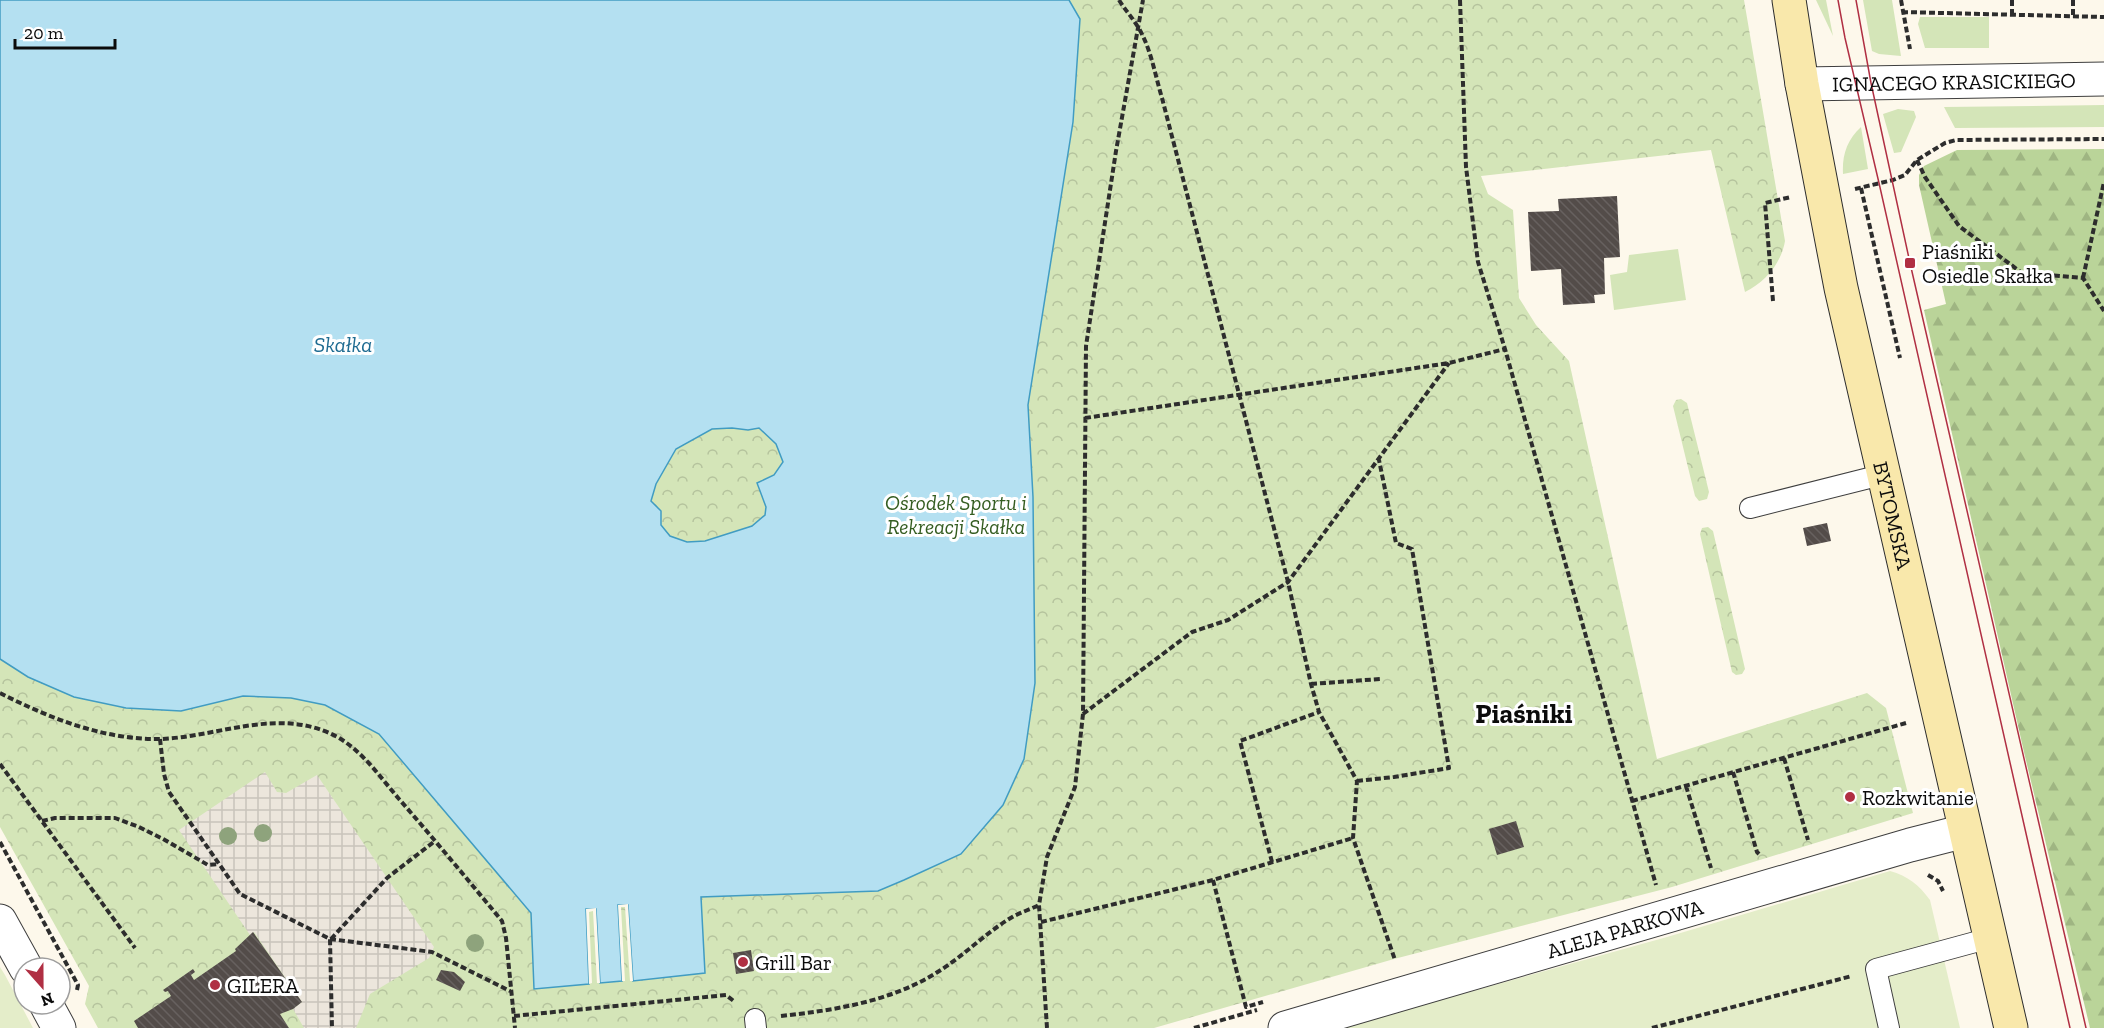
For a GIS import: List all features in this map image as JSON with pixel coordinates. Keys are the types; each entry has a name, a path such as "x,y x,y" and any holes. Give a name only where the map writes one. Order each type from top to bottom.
{"main road":[{"name":"BYTOMSKA","path":"1789,0 1802,84 1841,288 2011,1028"}],"street":[{"name":"IGNACEGO KRASICKIEGO","path":"1802,84 2104,79"},
{"name":"ALEJA PARKOWA","path":"1284,1028 1910,845 1965,831"},
{"path":"0,921 19,956"}],"lane":[{"path":"1750,508 1885,474"},
{"path":"1889,1028 1876,969 1990,938"}],"path":[{"path":"1119,0 1138,27 1162,98 1288,582 1319,712 1358,781 1353,838 1405,992"},
{"path":"1047,1028 1040,904 1047,857 1076,787 1083,714 1086,346 1116,151 1143,0"},
{"path":"1460,0 1467,179 1478,262 1505,349 1659,895"},
{"path":"1901,0 1912,57"},
{"path":"2012,0 2012,14"},
{"path":"2073,0 2073,17"},
{"path":"1902,12 2104,17"},
{"path":"2083,278 2022,273 1959,225 1925,177 1917,160 1945,143 1956,140 2104,139"},
{"path":"2104,182 2083,278 2104,311"},
{"path":"1861,188 1900,358"},
{"path":"1773,301 1765,203 1790,197"},
{"path":"1085,418 1449,363 1505,349"},
{"path":"1083,714 1192,632 1228,620 1288,582 1449,363"},
{"path":"1358,781 1449,768 1412,549 1396,543 1379,459"},
{"path":"1311,684 1380,679"},
{"path":"0,693 57,720 93,730 160,739 262,723 284,723 324,731 339,738 354,749 435,841 501,921 506,938 515,1028"},
{"path":"1272,862 1240,741 1319,712"},
{"path":"1632,801 1907,723"},
{"path":"160,739 164,774 169,792 240,894 330,939 432,952 510,991"},
{"path":"1784,758 1807,838 1811,842"},
{"path":"0,765 135,948"},
{"path":"1733,772 1757,852 1762,856"},
{"path":"1686,786 1710,867 1714,870"},
{"path":"42,821 55,818 115,818 163,839 208,865 218,864"},
{"path":"1041,922 1213,880 1353,838"},
{"path":"332,1028 330,939 387,878 435,841"},
{"path":"1213,880 1246,1007 1267,1001"},
{"path":"514,1017 726,995 755,1024 854,1005 875,1000 936,973 1013,917 1040,904"},
{"path":"1652,1028 1876,969"}],"green space":[{"name":"Ośrodek Sportu i Rekreacji Skałka","path":"0,0 1744,0 1785,241 1776,265 1752,288 1745,292 1711,150 1481,176 1488,194 1513,210 1519,298 1536,325 1569,361 1657,759 1867,693 1886,708 1913,813 1672,887 1394,959 1154,1028 98,1028 85,1004 89,986 0,827"},
{"path":"1816,0 1826,0 1833,36"},
{"path":"1863,0 1892,0 1901,56 1872,51"},
{"path":"1920,17 1989,17 1989,48 1925,48 1918,24"},
{"path":"2104,105 2104,127 1955,128 1944,107"},
{"path":"1898,109 1914,111 1916,117 1901,152 1894,153 1883,114"},
{"path":"1861,127 1868,169 1843,174 1846,148"},
{"path":"2104,149 2104,1028 2090,1028 2024,752 1924,310 1946,304 1919,185 1919,175 1924,166 1957,150"},
{"path":"1678,249 1686,300 1614,310 1610,275 1627,272 1629,255"},
{"path":"1681,399 1687,403 1709,492 1707,499 1699,501 1695,496 1673,406 1676,400"},
{"path":"1708,527 1713,531 1745,669 1742,674 1736,675 1732,672 1700,534 1702,528"},
{"path":"1890,871 1913,882 1930,900 1960,1028 1340,1028 1667,937"},
{"path":"0,967 12,988 12,1016 27,1016 33,1028 0,1028"}],"shaded area":[{"path":"265,772 277,792 286,793 317,775 434,947 429,958 370,994 356,1028 304,1028 293,1009 302,1002 254,932 250,935 179,830"}],"water":[{"name":"Skałka","path":"0,0 1069,0 1080,19 1073,122 1028,405 1033,497 1035,683 1024,759 1003,805 961,854 878,891 701,897 705,973 633,981 628,905 618,905 622,981 600,983 596,909 586,909 589,984 534,989 531,913 379,734 325,705 291,698 243,696 181,711 126,708 74,697 28,677 0,659","holes":["759,428 776,444 783,462 774,475 757,483 766,507 765,515 752,526 705,541 687,542 670,536 661,525 661,511 651,501 656,484 676,449 712,429"]}],"pier":[{"path":"628,904 633,981 630,981 625,907 621,907 625,981 622,981 618,905"},
{"path":"596,908 600,983 597,983 593,911 589,912 592,983 589,984 586,909"}],"building":[{"path":"1617,196 1620,257 1604,258 1605,294 1594,295 1595,303 1563,305 1561,269 1531,271 1528,212 1559,211 1558,199"},
{"path":"1827,523 1831,541 1807,546 1803,528"},
{"path":"1516,821 1524,847 1497,855 1489,829"},
{"name":"GILERA","path":"253,932 302,1002 293,1009 280,1014 289,1028 138,1028 134,1021 171,996 168,991 163,990 193,969 195,972 191,975 194,980 236,951 235,949"},
{"name":"Grill Bar","path":"751,950 754,971 736,974 733,953"},
{"path":"441,970 454,972 465,982 460,991 436,980"}],"tram line":[{"path":"1838,0 2070,1028"},
{"path":"1856,0 1871,83 1910,263 2086,1028"}],"place":[{"name":"Piaśniki Osiedle Skałka","path":"1910,263"},
{"name":"Rozkwitanie","path":"1850,797"},
{"name":"Grill Bar","path":"743,962"},
{"name":"GILERA","path":"215,985"}],"district":[{"name":"Piaśniki","path":"1524,714"}]}
